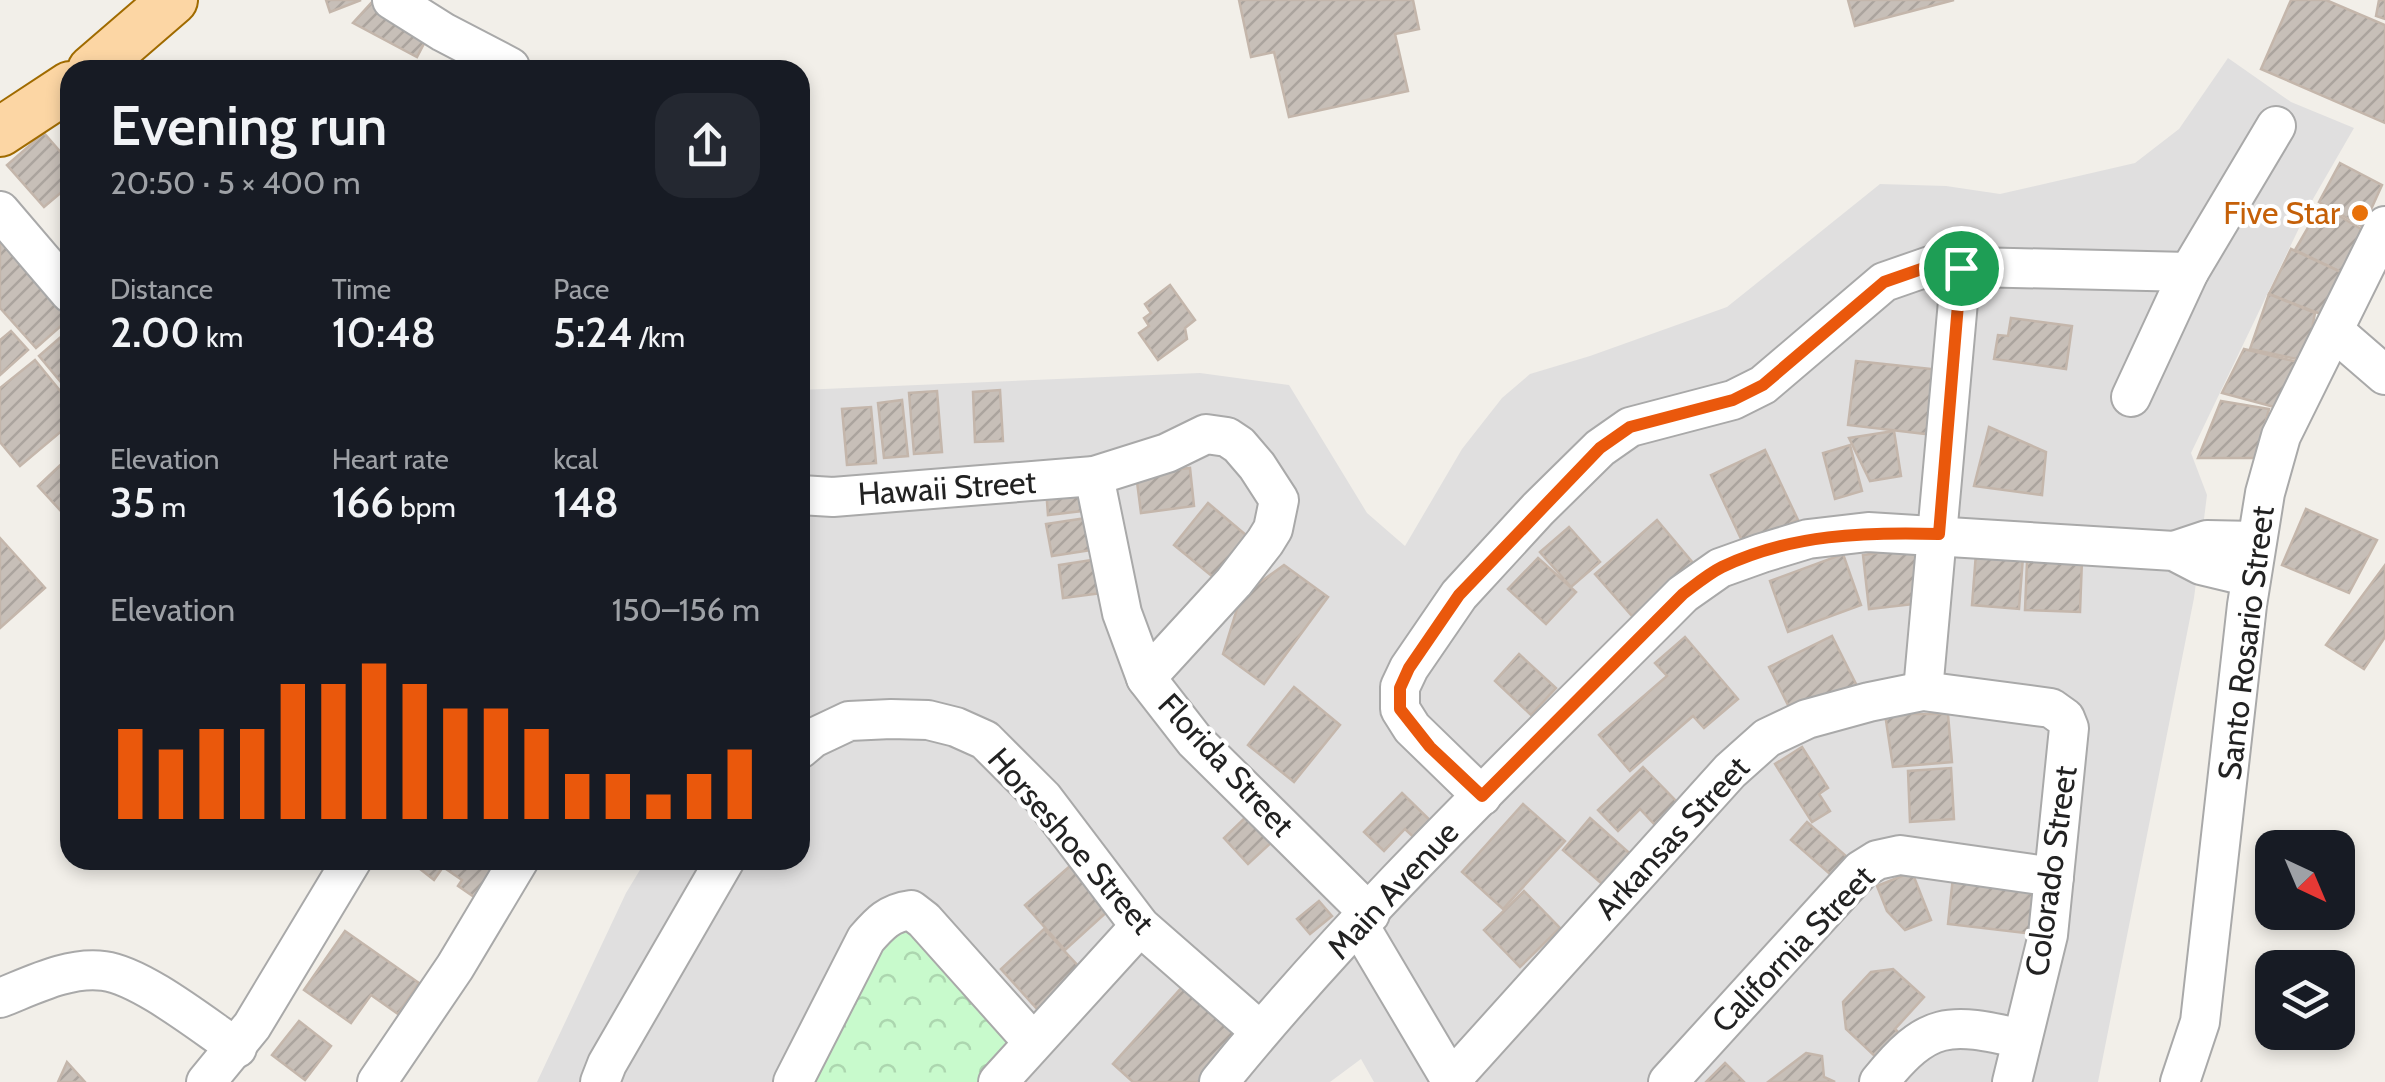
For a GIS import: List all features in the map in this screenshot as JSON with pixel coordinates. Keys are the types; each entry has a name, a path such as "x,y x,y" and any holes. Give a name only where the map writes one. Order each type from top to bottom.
{"main road":[{"path":"104,60 173,0"},
{"path":"0,132 60,93"}],"street":[{"path":"392,0 495,60"},
{"path":"2132,397 2189,272 2276,126"},
{"path":"0,211 60,281"},
{"name":"Santo Rosario Street","path":"2180,1082 2200,1022 2253,559 2281,436 2385,226"},
{"path":"1482,796 1430,747 1400,709 1400,688 1409,668 1459,595 1600,448 1630,427 1733,400 1763,385 1884,282 1930,266 2189,272"},
{"path":"1922,691 1961,268"},
{"path":"2334,331 2385,375"},
{"name":"Hawaii Street","path":"810,495 1094,476 1167,453 1206,434 1218,434 1239,445 1279,500 1273,530 1234,582 1146,678"},
{"name":"Florida Street","path":"1094,476 1122,613 1146,678 1195,741 1364,919"},
{"name":"Main Avenue","path":"1219,1082 1260,1031 1482,796 1683,594 1720,568 1808,539 1868,532 2174,551 2201,565 2253,559"},
{"name":"Arkansas Street","path":"1451,1081 1730,771 1767,738 1807,719 1922,691 2051,708 2065,718"},
{"name":"Colorado Street","path":"2012,1082 2048,935 2069,737 2065,718"},
{"name":"Horseshoe Street","path":"810,741 849,722 891,719 928,720 985,740 1043,798 1140,926 1260,1031"},
{"name":"California Street","path":"1668,1082 1860,870 1877,860 1900,855 2054,877"},
{"path":"206,1082 237,1048 346,870"},
{"path":"376,1082 456,966 512,870"},
{"path":"600,1082 719,870"},
{"path":"793,1082 866,939 881,921 896,912 911,910 924,920 1033,1042"},
{"path":"1364,919 1451,1081"},
{"path":"998,1082 1140,926"},
{"path":"0,998 62,976 104,971 152,992 237,1048"},
{"path":"1879,1082 1901,1055 1931,1032 1974,1028 2022,1039"}],"shaded area":[{"path":"2228,58 2291,102 2354,128 2313,199 2191,453 2207,495 2194,598 2098,1082 1374,1082 1361,1059 1330,1082 537,1082 640,870 810,870 810,390 1200,373 1289,385 1367,513 1405,546 1462,449 1502,398 1530,374 1727,307 1880,184 1946,186 2000,194 2135,163 2179,129"}],"green space":[{"path":"911,916 1026,1042 991,1082 803,1082 896,920"}],"building":[{"path":"326,0 361,0 330,12"},
{"path":"1239,0 1413,0 1419,29 1395,34 1408,91 1289,117 1274,52 1251,57"},
{"path":"1848,0 1954,0 1855,26"},
{"path":"2291,0 2326,0 2385,25 2385,123 2261,69"},
{"path":"2379,0 2385,0 2385,19 2376,16"},
{"path":"372,2 430,32 417,57 353,23"},
{"path":"44,133 60,151 60,193 44,207 7,165"},
{"path":"2340,163 2382,185 2363,227 2319,202"},
{"path":"2321,205 2361,229 2343,273 2295,250"},
{"path":"0,238 60,307 60,327 36,348 0,308"},
{"path":"2291,249 2343,273 2323,315 2269,294"},
{"path":"1170,285 1195,320 1185,328 1187,339 1158,360 1139,333 1149,326 1144,318 1151,313 1145,304"},
{"path":"2269,294 2315,313 2306,361 2250,349"},
{"path":"2011,318 2072,326 2066,369 1994,359 1998,335 2008,336"},
{"path":"11,331 28,350 0,375 0,340"},
{"path":"60,338 60,381 39,356"},
{"path":"2244,349 2298,362 2278,408 2222,393"},
{"path":"35,360 60,391 60,432 20,466 0,442 0,388"},
{"path":"1856,361 1951,371 1943,436 1848,425"},
{"path":"1000,390 1003,441 975,442 973,392"},
{"path":"937,391 942,452 914,454 909,393"},
{"path":"902,400 908,456 884,458 878,403"},
{"path":"2221,401 2269,409 2256,458 2198,458"},
{"path":"871,407 876,463 847,465 842,409"},
{"path":"1989,427 2046,452 2042,495 1974,486"},
{"path":"1894,431 1901,476 1870,481 1849,438"},
{"path":"1850,445 1862,491 1835,499 1823,453"},
{"path":"1765,450 1798,520 1744,545 1711,475"},
{"path":"60,465 60,510 38,486"},
{"path":"1190,468 1194,506 1141,513 1136,474"},
{"path":"1090,483 1092,510 1048,515 1046,488"},
{"path":"1208,503 1247,536 1213,577 1174,545"},
{"path":"2306,509 2377,540 2349,593 2282,565"},
{"path":"1093,517 1098,549 1052,556 1046,524"},
{"path":"1657,520 1694,564 1632,616 1595,574"},
{"path":"1569,527 1600,562 1571,587 1540,552"},
{"path":"0,538 45,588 0,628"},
{"path":"1925,546 1932,602 1869,609 1863,555"},
{"path":"1976,553 2023,557 2019,609 1972,605"},
{"path":"1843,554 1861,605 1788,632 1770,581"},
{"path":"1105,558 1110,592 1063,598 1059,565"},
{"path":"1538,558 1576,592 1546,624 1508,589"},
{"path":"2082,560 2080,612 2025,610 2027,561"},
{"path":"1284,565 1328,597 1264,684 1223,654 1241,596"},
{"path":"2385,565 2385,637 2364,669 2326,645"},
{"path":"1832,636 1857,686 1794,717 1769,667"},
{"path":"1685,637 1738,699 1704,728 1693,716 1630,771 1599,735 1667,676 1655,663"},
{"path":"1519,654 1556,688 1531,715 1495,681"},
{"path":"1294,687 1340,725 1294,782 1248,745"},
{"path":"1885,714 1948,714 1952,762 1893,767"},
{"path":"1802,747 1828,788 1819,794 1830,811 1812,822 1775,764"},
{"path":"1643,767 1678,803 1655,825 1640,809 1618,831 1598,810"},
{"path":"1951,768 1954,819 1910,822 1908,771"},
{"path":"1402,793 1440,830 1424,847 1405,829 1384,851 1364,832"},
{"path":"1523,804 1565,841 1503,909 1462,872"},
{"path":"1252,811 1276,838 1248,864 1224,838"},
{"path":"1590,818 1635,858 1608,889 1563,850"},
{"path":"1807,822 1854,863 1838,881 1791,840"},
{"path":"1070,866 1109,910 1065,950 1025,905"},
{"path":"421,870 441,870 434,880"},
{"path":"447,870 496,870 477,899 458,886 462,880"},
{"path":"1912,872 1931,920 1905,930 1887,911 1877,886"},
{"path":"1953,877 2039,887 2034,934 1948,924"},
{"path":"1524,891 1560,928 1520,967 1484,930"},
{"path":"1319,901 1332,916 1310,934 1297,919"},
{"path":"1044,929 1081,969 1037,1009 1001,969"},
{"path":"345,931 419,983 398,1014 371,995 351,1023 304,990"},
{"path":"1893,969 1924,997 1895,1029 1909,1043 1879,1060 1846,1029 1843,1002 1871,972"},
{"path":"1183,986 1246,1042 1210,1082 1133,1082 1113,1064"},
{"path":"299,1021 331,1046 305,1080 272,1055"},
{"path":"1806,1053 1822,1056 1824,1077 1835,1082 1768,1082"},
{"path":"67,1062 85,1082 58,1082"},
{"path":"1725,1063 1744,1082 1706,1082"}],"place":[{"name":"Five Star","path":"2360,213"}],"route":[{"path":"1930,266 1961,268 1939,534 1868,532 1808,539 1720,568 1683,594 1482,796 1412,728 1400,709 1400,688 1409,668 1459,595 1600,448 1630,427 1733,400 1763,385 1884,282 1930,266"}]}
